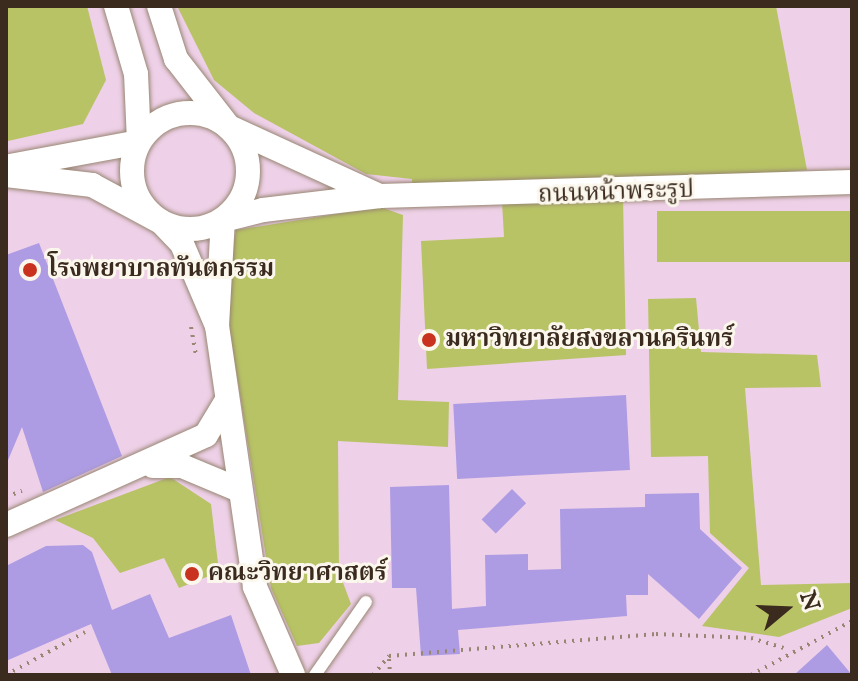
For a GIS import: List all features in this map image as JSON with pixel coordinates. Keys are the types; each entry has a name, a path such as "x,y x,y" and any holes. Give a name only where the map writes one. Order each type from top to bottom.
{"street":[{"path":"116,6 136,74 139,142 136,195 187,253 217,326"},
{"path":"159,6 176,59 229,127 248,175 223,220 217,326 237,489 255,587 293,675"},
{"path":"6,167 139,142 180,113 229,127"},
{"name":"ถนนหน้าพระรูป","path":"229,127 380,196"},
{"path":"6,175 92,185 161,222 192,230 223,220"},
{"name":"ถนนหน้าพระรูป","path":"223,220 380,196 852,182"},
{"path":"6,525 148,466 206,435 225,406"},
{"path":"148,466 182,466 237,489"}],"lane":[{"path":"315,675 366,602"}],"path":[{"path":"189,316 199,371"},
{"path":"6,497 33,486"},
{"path":"751,675 852,621"},
{"path":"6,675 85,632"},
{"path":"373,675 389,656 656,634 751,638 783,648"},
{"path":"389,656 390,675"}],"shaded area":[{"name":"มหาวิทยาลัยสงขลานครินทร์","path":"6,6 852,6 852,675 6,675"}],"green space":[{"path":"6,6 87,6 106,80 83,124 8,141"},
{"path":"177,6 776,6 807,170 665,184 412,191 412,179 366,174 254,113 214,80"},
{"path":"623,197 626,355 427,369 421,241 504,237 502,202"},
{"path":"380,207 403,215 398,400 449,402 448,447 338,441 339,572 351,604 319,643 297,646 271,588 224,295 236,230"},
{"path":"657,211 852,211 852,262 657,262"},
{"path":"696,298 701,352 817,355 821,387 745,388 761,585 852,583 852,608 779,637 702,626 749,568 710,533 708,456 651,457 648,299"},
{"path":"170,477 211,504 219,572 179,588 164,558 120,573 93,538 55,520"}],"building":[{"path":"39,243 122,456 43,492 22,427 6,465 6,255"},
{"path":"626,395 630,470 457,479 453,404"},
{"path":"449,485 452,609 486,606 485,555 528,554 528,570 561,569 560,509 645,507 645,494 699,493 700,529 742,568 699,619 648,574 648,595 626,595 627,616 458,630 460,654 421,656 416,588 392,588 390,487"},
{"path":"512,489 526,503 496,534 482,519"},
{"path":"83,545 92,552 112,610 150,594 169,638 231,615 251,675 112,675 91,624 6,661 6,566 46,546"},
{"path":"827,645 852,675 794,675"}],"place":[{"name":"โรงพยาบาลทันตกรรม","path":"30,270"},
{"name":"มหาวิทยาลัยสงขลานครินทร์","path":"429,340"},
{"name":"คณะวิทยาศาสตร์","path":"192,574"}]}
